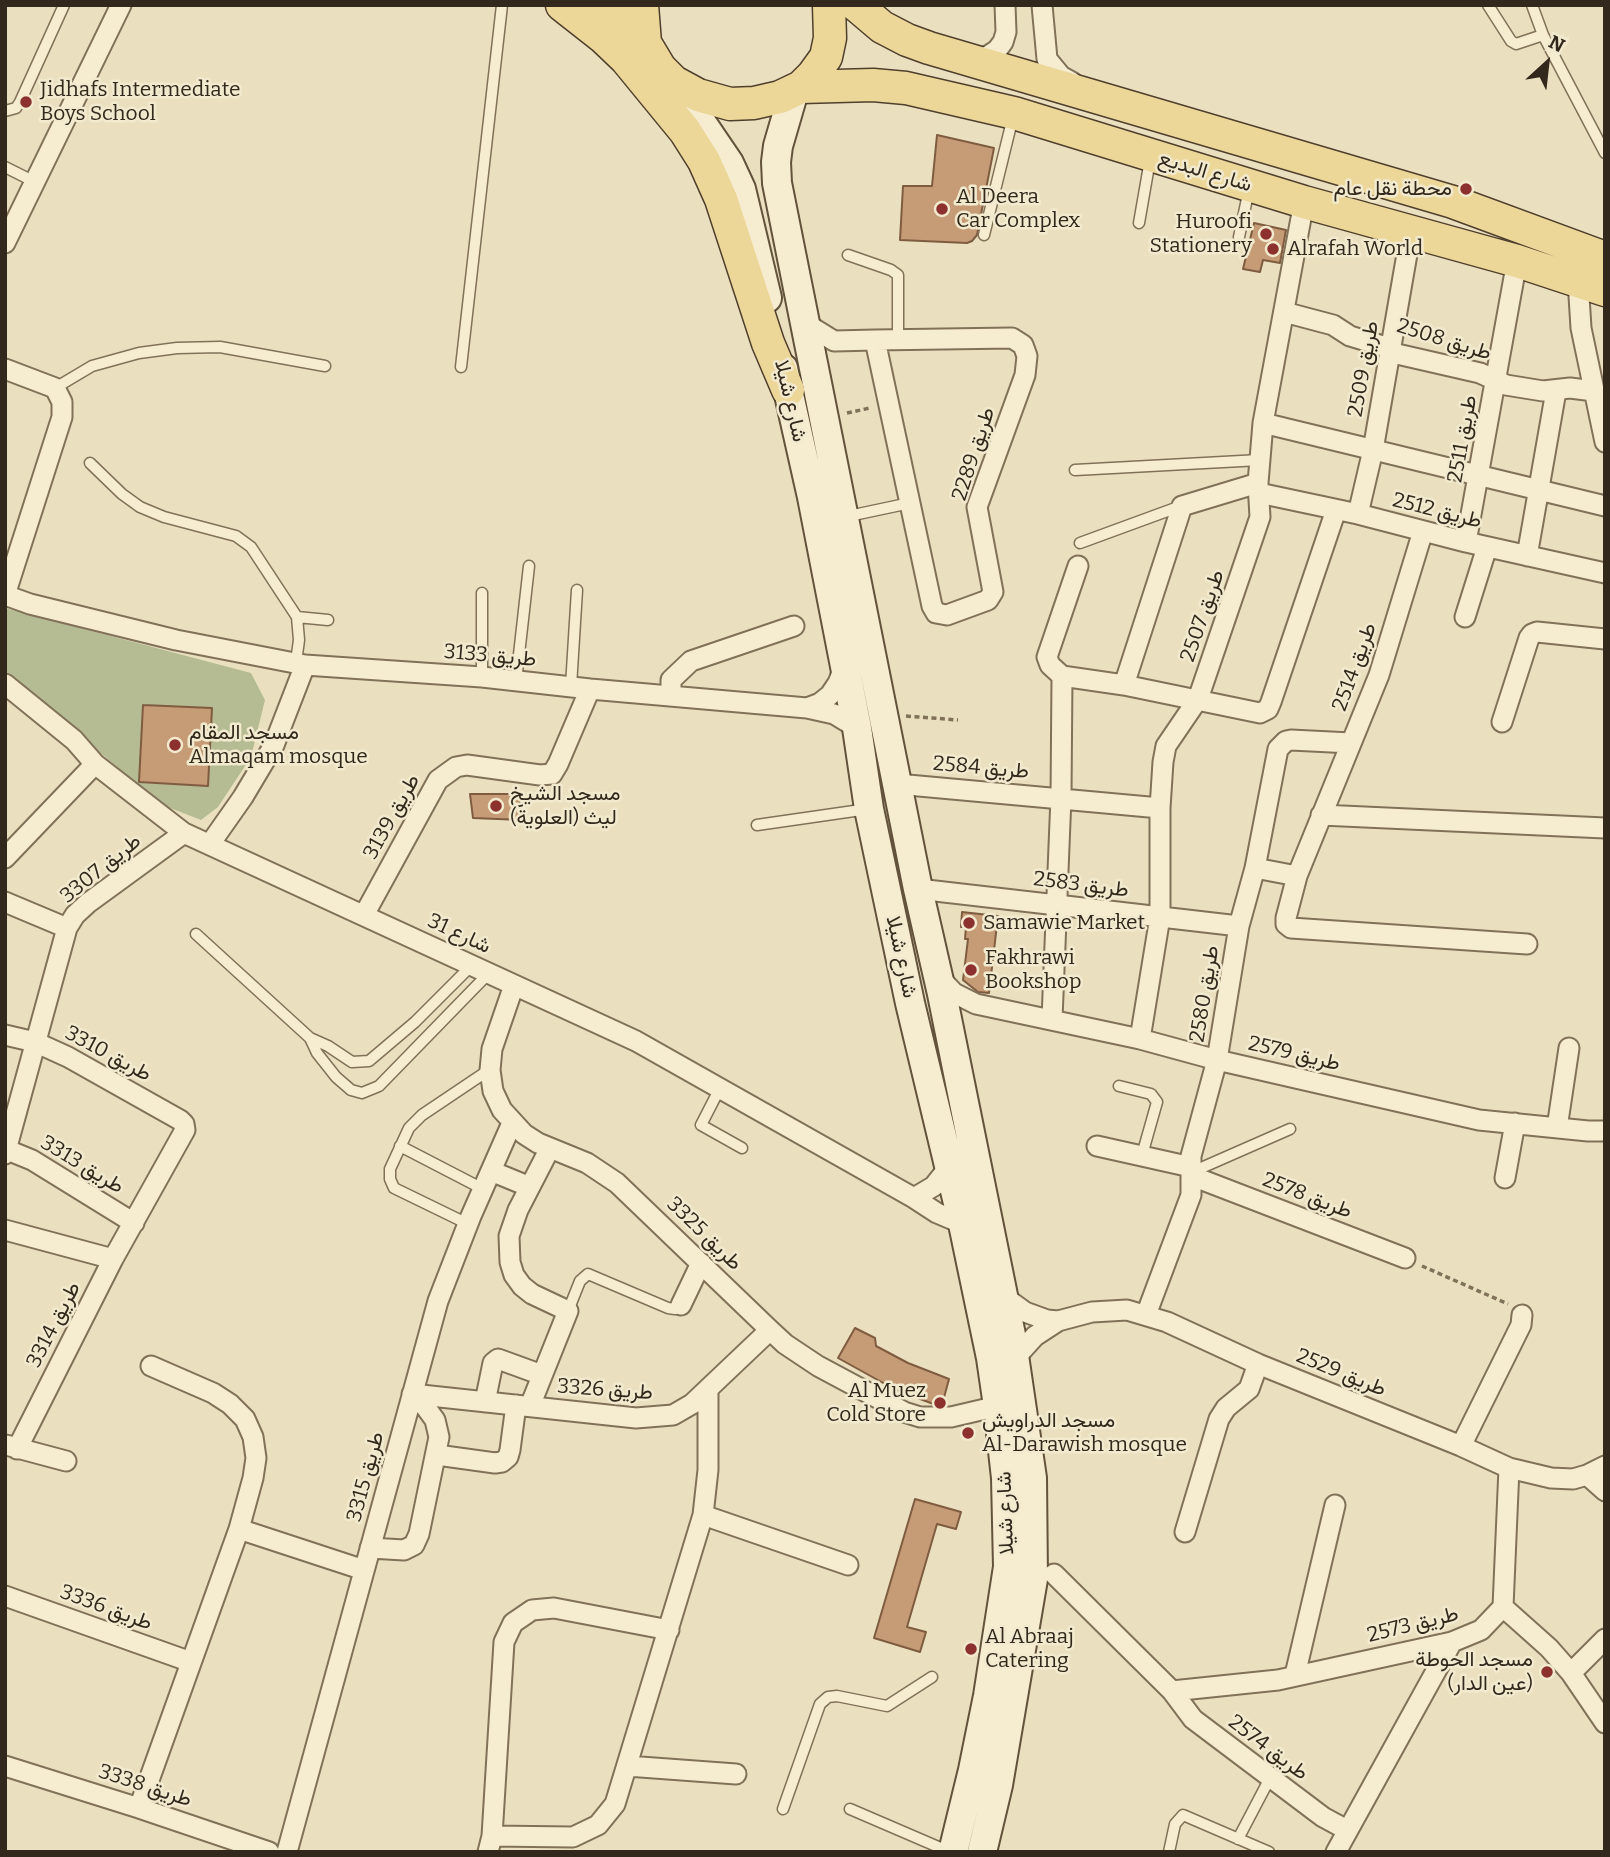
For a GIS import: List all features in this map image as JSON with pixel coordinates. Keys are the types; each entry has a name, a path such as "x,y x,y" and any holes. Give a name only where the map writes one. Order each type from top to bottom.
{"main road":[{"path":"562,5 626,59 685,131 704,161 720,199 768,343 788,390"},
{"path":"602,5 618,16 645,43 660,68 674,82"},
{"path":"642,5 645,43"},
{"path":"798,89 826,57 830,38 829,5"},
{"name":"شارع البديع","path":"856,5 882,27 907,40 977,63 1453,202 1605,258"},
{"name":"شارع شيلا","path":"674,82 729,163 741,189 812,497 857,728 869,808 991,1358 1006,1478 1008,1567 988,1696 952,1852"},
{"name":"شارع البديع","path":"674,82 698,95 730,104 754,103 780,97 798,89 873,85 906,88 1014,113 1250,186 1517,261 1592,285"},
{"name":"شارع شيلا","path":"798,89 776,162 777,183 918,889 1003,1296 1032,1478 1032,1579 998,1785 983,1850"}],"street":[{"path":"5,243 121,5"},
{"path":"977,63 1003,42 1006,32 1005,5"},
{"path":"1042,5 1047,59 1053,68 1071,82 1128,106"},
{"name":"طريق 2507","path":"1140,1039 1160,917 1160,808 1166,746 1198,699 1260,517 1258,488 1263,423 1304,202"},
{"name":"طريق 2509","path":"1358,514 1373,450 1411,231"},
{"name":"طريق 2511","path":"1466,542 1517,261"},
{"path":"1592,285 1581,328 1605,442"},
{"name":"طريق 2508","path":"1284,312 1333,325 1350,336 1375,343 1390,351 1480,373 1506,385 1543,391 1570,388 1594,391"},
{"path":"805,323 834,341 813,363"},
{"name":"طريق 2289","path":"834,341 898,339 1012,338 1023,345 1027,356 1025,375 977,507 994,587 988,600 943,616 933,610 875,340"},
{"path":"5,369 55,388 62,402 62,417 5,595"},
{"path":"1528,556 1556,391"},
{"path":"1263,423 1605,506"},
{"path":"1124,685 1182,506 1258,488"},
{"name":"طريق 2512","path":"1258,488 1466,542 1605,573"},
{"path":"1062,676 1198,699 1252,713 1268,709 1336,510"},
{"name":"طريق 2514","path":"1423,531 1382,667 1297,876 1286,924 1291,928 1527,944"},
{"path":"1465,617 1487,547"},
{"name":"طريق 2584","path":"1052,1020 1061,797 1062,676 1050,665 1047,657 1078,566"},
{"name":"طريق 3133","path":"5,595 30,604 176,640 300,663 482,677 807,708 834,714 857,728"},
{"path":"671,696 671,680 691,661 794,626"},
{"path":"1502,722 1532,634 1537,632 1605,639"},
{"path":"210,844 243,797 274,745 300,663"},
{"path":"807,708 830,695 844,667"},
{"name":"شارع 31","path":"5,684 74,740 95,764 184,833 636,1041 937,1213 963,1224"},
{"name":"طريق 3139","path":"364,915 438,780 456,767 467,765 540,775 552,774 558,764 580,688"},
{"name":"طريق 2580","path":"1146,1315 1191,1195 1194,1145 1217,1060 1239,926 1255,868 1276,755 1281,744 1291,740 1351,743"},
{"path":"5,858 95,764"},
{"name":"طريق 2584","path":"897,784 1160,808"},
{"path":"1321,815 1605,828"},
{"name":"طريق 3307","path":"6,1151 67,928 75,915 88,903 184,833"},
{"path":"1255,868 1297,876"},
{"name":"طريق 2583","path":"918,889 1239,926"},
{"path":"5,902 67,928"},
{"name":"طريق 2579","path":"938,975 954,993 976,1004 1140,1039 1217,1060 1479,1120 1605,1131"},
{"name":"طريق 3325","path":"514,985 492,1049 490,1070 493,1091 512,1123 531,1138 603,1172 785,1344 818,1366 912,1415 940,1419 998,1406"},
{"path":"950,1034 962,1016 976,1004"},
{"name":"طريق 3310","path":"5,1035 35,1042 68,1057 184,1124"},
{"path":"1557,1128 1569,1048"},
{"name":"طريق 3315","path":"287,1852 438,1300 512,1123"},
{"name":"طريق 3314","path":"11,1447 182,1136 184,1124"},
{"path":"1505,1178 1515,1124"},
{"name":"طريق 2578","path":"1097,1146 1142,1155 1192,1172 1405,1258"},
{"path":"550,1148 512,1223 509,1236 510,1262 514,1275 522,1286 532,1294 568,1311"},
{"name":"طريق 3313","path":"6,1151 32,1160 134,1223"},
{"path":"914,1198 934,1186 949,1167"},
{"path":"487,1180 530,1187"},
{"name":"طريق 3314","path":"5,1230 113,1259"},
{"path":"681,1306 701,1263"},
{"name":"طريق 2529","path":"1003,1296 1025,1312 1047,1320 1058,1321 1111,1310 1146,1315 1167,1322 1258,1364 1509,1468 1551,1478 1573,1479 1605,1465"},
{"name":"طريق 3326","path":"523,1406 542,1376 568,1311"},
{"path":"1461,1446 1521,1325 1522,1315"},
{"name":"طريق 2529","path":"1015,1358 1035,1336 1058,1321"},
{"name":"طريق 3326","path":"412,1394 653,1418 673,1415 692,1404 770,1330"},
{"name":"طريق 3326","path":"485,1402 492,1366 498,1359 542,1376"},
{"path":"1185,1532 1219,1419 1226,1408 1243,1397 1249,1389 1258,1364"},
{"path":"139,1808 239,1529 256,1458 254,1437 244,1419 230,1404 213,1393 150,1366"},
{"path":"669,1630 554,1608 531,1610 513,1623 507,1632 502,1654 490,1844 586,1833 608,1816 615,1804 669,1630 703,1515 708,1470 708,1389"},
{"path":"370,1548 404,1550 418,1540 439,1437 435,1420 425,1405 412,1394"},
{"path":"437,1455 502,1462 508,1457 523,1406"},
{"path":"11,1447 66,1461"},
{"path":"1509,1468 1503,1607 1549,1648 1571,1673 1605,1723"},
{"path":"1587,1475 1605,1492"},
{"path":"1295,1675 1335,1505"},
{"path":"703,1515 848,1565"},
{"path":"239,1529 364,1570"},
{"path":"1054,1574 1172,1691"},
{"name":"طريق 3336","path":"5,1597 191,1662"},
{"name":"طريق 2573","path":"1172,1691 1258,1683 1452,1642 1481,1630 1503,1607"},
{"path":"1571,1673 1605,1639"},
{"path":"1336,1852 1452,1642"},
{"name":"طريق 2574","path":"1172,1691 1193,1720 1323,1817 1347,1830"},
{"name":"طريق 3338","path":"5,1766 269,1852"},
{"path":"627,1766 736,1774"}],"lane":[{"path":"5,111 16,108 20,102 64,5"},
{"path":"461,367 502,5"},
{"path":"1488,5 1511,41 1516,44 1543,35"},
{"path":"1532,5 1543,35 1605,153"},
{"path":"984,235 1014,113"},
{"path":"1139,223 1151,156"},
{"path":"5,167 35,181"},
{"path":"1239,237 1250,186"},
{"path":"849,255 898,275 898,339"},
{"path":"55,388 92,366 139,353 177,348 220,347 325,366"},
{"path":"1075,470 1260,460"},
{"path":"90,463 139,507 244,540 297,617 300,663"},
{"path":"844,517 910,503"},
{"path":"1080,543 1182,506"},
{"path":"516,681 529,566"},
{"path":"577,590 580,688"},
{"path":"482,593 482,677"},
{"path":"297,617 328,620"},
{"path":"757,825 869,808"},
{"path":"196,934 310,1038 328,1046 346,1060 358,1063 369,1061 480,969"},
{"path":"310,1038 317,1053 336,1077 351,1090 368,1092 379,1086 480,969"},
{"path":"468,1224 394,1188 390,1169 409,1128 422,1115 490,1070"},
{"path":"1119,1086 1151,1094 1157,1102 1142,1155"},
{"path":"720,1087 701,1125 742,1148"},
{"path":"1192,1172 1290,1129"},
{"path":"400,1146 487,1180"},
{"path":"568,1311 580,1281 588,1274 668,1308 681,1306"},
{"path":"783,1809 820,1704 828,1697 837,1696 887,1706 932,1677"},
{"path":"1238,1839 1270,1778"},
{"path":"850,1809 952,1852"},
{"path":"1169,1852 1175,1824 1183,1815 1269,1852"}],"path":[{"path":"824,418 889,403"},
{"path":"883,715 958,720"},
{"path":"1405,1258 1517,1309 1522,1315"}],"green space":[{"path":"5,608 251,673 265,700 251,757 218,807 201,820 160,804 5,671"}],"building":[{"name":"Al Deera Car Complex","path":"937,135 994,148 977,235 967,243 900,240 903,186 932,186"},
{"path":"1254,223 1286,230 1280,263 1263,260 1260,272 1243,269"},
{"name":"مسجد المقام Almaqam mosque","path":"143,705 212,708 208,786 139,782"},
{"name":"مسجد الشيخ ليث (العلوية)","path":"470,794 519,794 522,820 473,818"},
{"path":"962,912 998,916 989,993 978,992 963,980 968,939 965,939 966,927 961,927"},
{"path":"855,1328 875,1338 876,1346 908,1363 949,1379 942,1405 894,1389 838,1358"},
{"path":"915,1499 961,1512 956,1529 937,1524 907,1627 926,1632 920,1652 874,1638"}],"place":[{"name":"Jidhafs Intermediate Boys School","path":"26,102"},
{"name":"محطة نقل عام","path":"1466,189"},
{"name":"Al Deera Car Complex","path":"942,209"},
{"name":"Huroofi Stationery","path":"1266,234"},
{"name":"Alrafah World","path":"1273,249"},
{"name":"مسجد المقام Almaqam mosque","path":"175,745"},
{"name":"مسجد الشيخ ليث (العلوية)","path":"496,806"},
{"name":"Samawie Market","path":"969,923"},
{"name":"Fakhrawi Bookshop","path":"971,970"},
{"name":"Al Muez Cold Store","path":"940,1403"},
{"name":"مسجد الدراويش Al-Darawish mosque","path":"968,1433"},
{"name":"Al Abraaj Catering","path":"971,1649"},
{"name":"مسجد الحوطة (عين الدار)","path":"1547,1672"}]}
